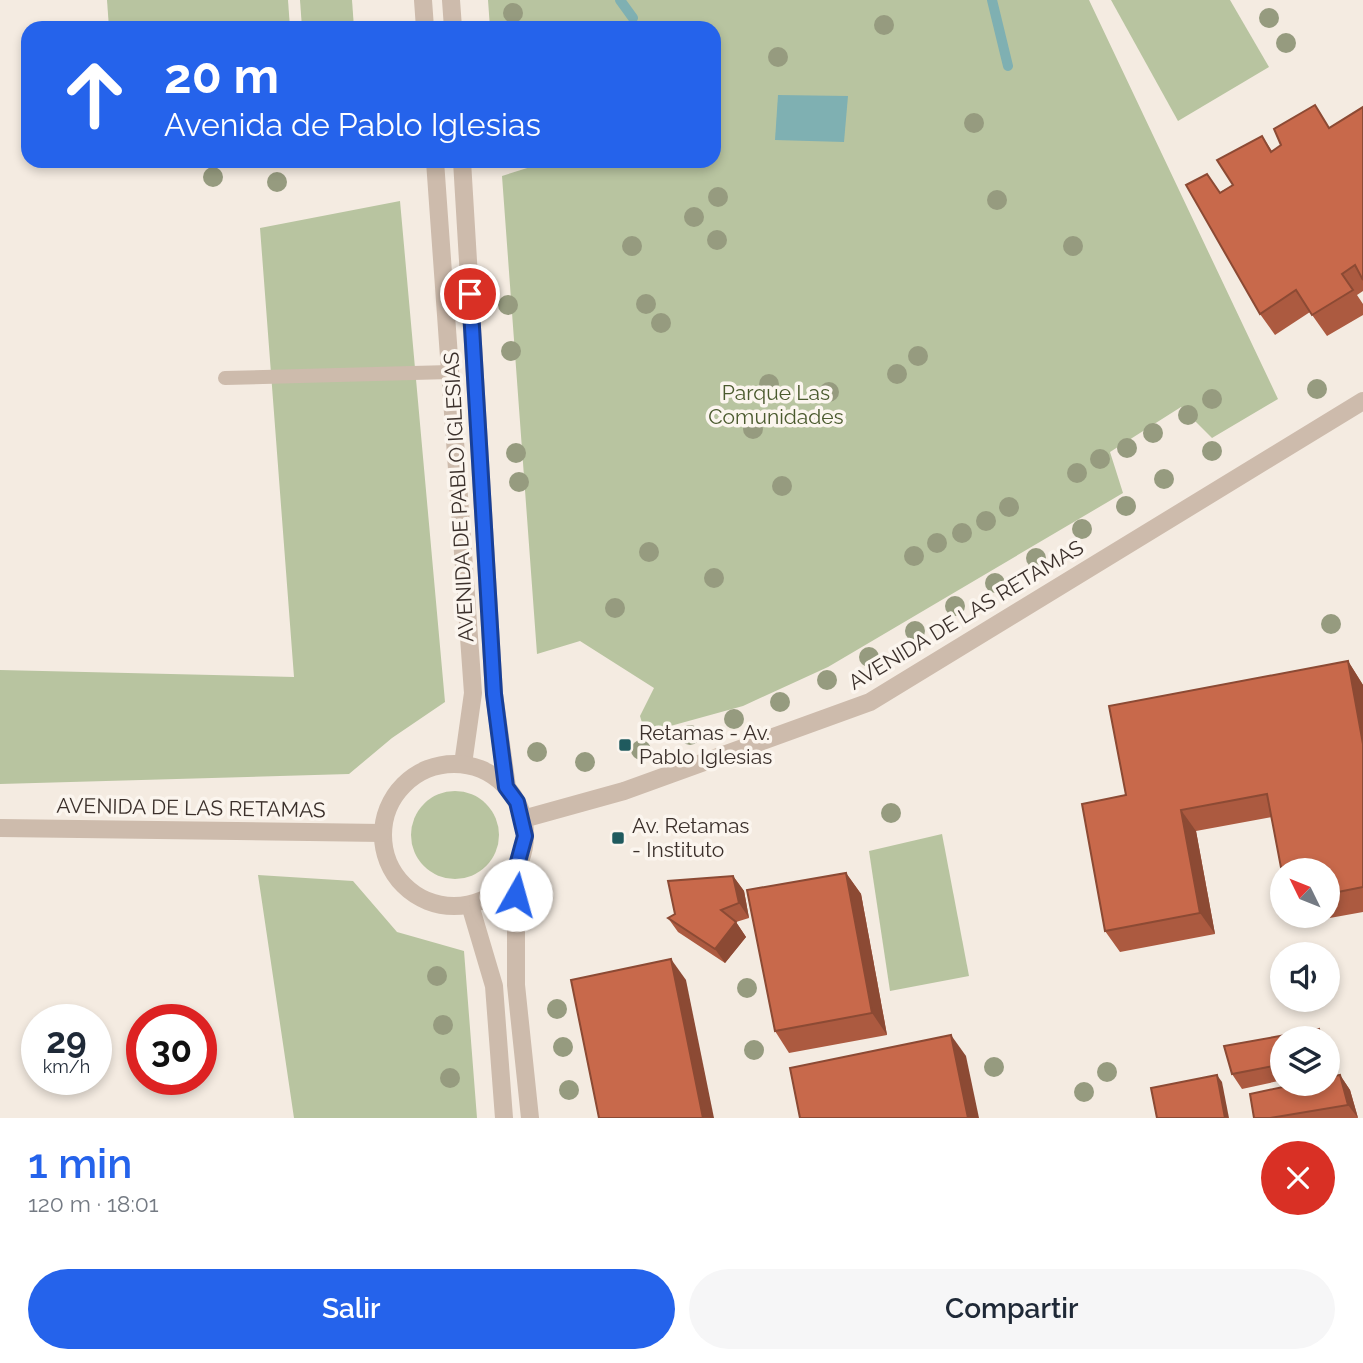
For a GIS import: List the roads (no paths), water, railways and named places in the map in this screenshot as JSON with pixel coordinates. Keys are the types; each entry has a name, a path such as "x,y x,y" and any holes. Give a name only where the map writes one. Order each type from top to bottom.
{"street":[{"path":"423,0 424,21"},
{"path":"451,0 452,21"},
{"name":"AVENIDA DE PABLO IGLESIAS","path":"435,168 473,693 463,764"},
{"name":"AVENIDA DE PABLO IGLESIAS","path":"462,168 494,694 506,787"},
{"name":"AVENIDA DE LAS RETAMAS","path":"523,819 624,791 870,702 1363,401"},
{"path":"516,869 496,891 470,905 448,906 427,901 408,890 394,874 385,855 382,833 387,810 399,789 417,774 440,765 463,764 494,776 506,787 523,819 524,845 516,869 516,985 530,1118"},
{"name":"AVENIDA DE LAS RETAMAS","path":"0,828 382,833"},
{"path":"470,905 494,986 504,1118"}],"lane":[{"path":"225,377 450,372"}],"water":[{"path":"778,95 848,96 844,142 775,140"}],"waterway":[{"path":"620,0 633,18"},
{"path":"992,0 1008,66"}],"place":[{"name":"Retamas - Av. Pablo Iglesias","path":"625,745"},
{"name":"Av. Retamas - Instituto","path":"618,838"}],"park label":[{"name":"Parque Las Comunidades","path":"776,405"}]}
